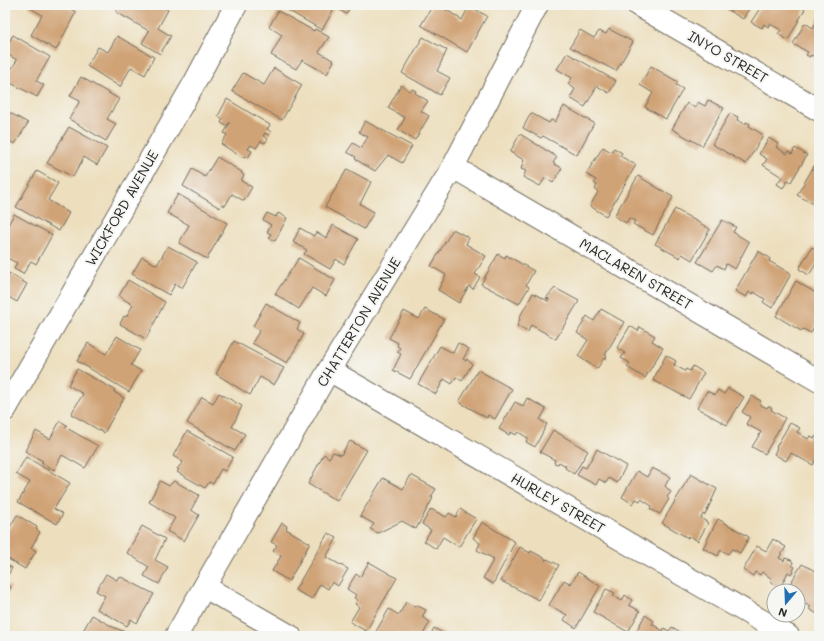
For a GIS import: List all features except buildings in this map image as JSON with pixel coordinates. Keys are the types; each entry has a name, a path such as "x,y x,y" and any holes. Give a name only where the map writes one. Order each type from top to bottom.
{"street":[{"name":"WICKFORD AVENUE","path":"5,410 191,88 236,5"},
{"name":"CHATTERTON AVENUE","path":"176,636 329,370 453,167 537,5"},
{"name":"INYO STREET","path":"638,5 819,110"},
{"name":"MACLAREN STREET","path":"453,167 819,381"},
{"name":"HURLEY STREET","path":"329,370 788,636"},
{"path":"204,587 290,636"}]}
